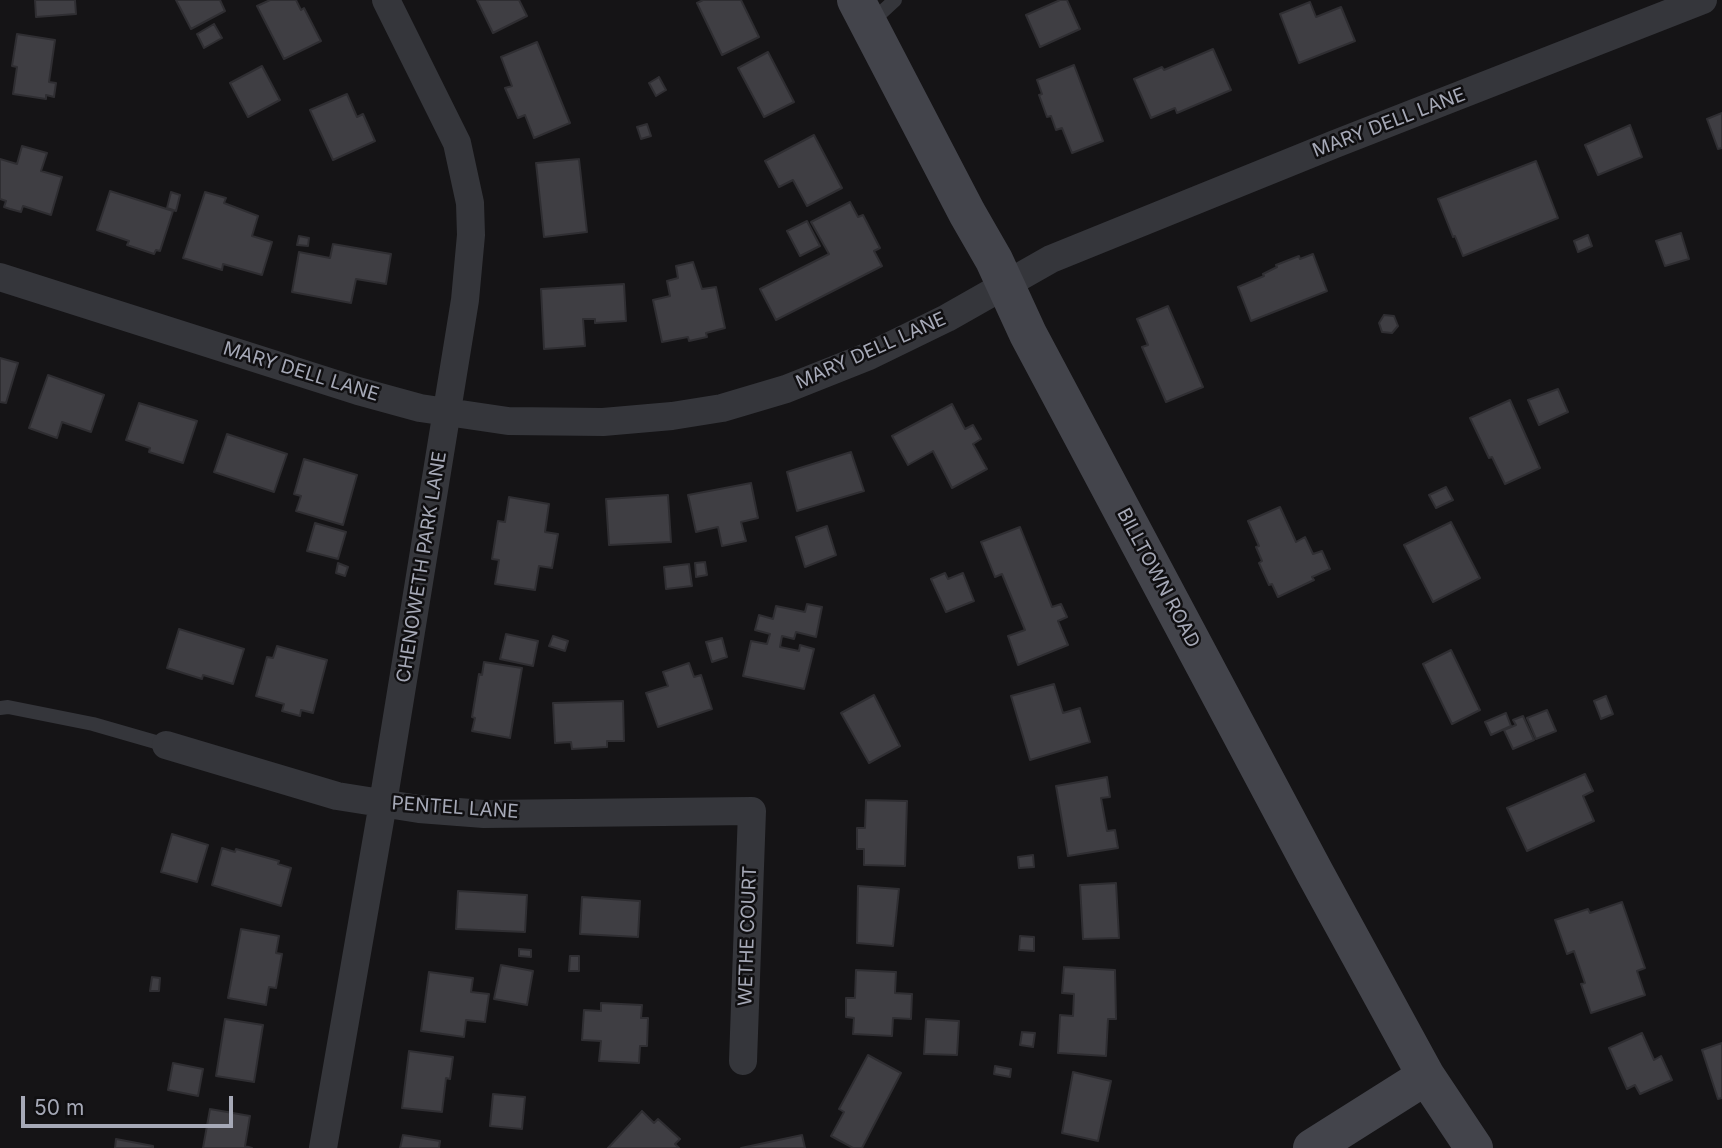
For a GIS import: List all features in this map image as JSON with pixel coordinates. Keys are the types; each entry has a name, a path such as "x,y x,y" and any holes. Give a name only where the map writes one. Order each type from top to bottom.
{"main road":[{"name":"BILLTOWN ROAD","path":"873,8 1028,334 1426,1076 1474,1148"},
{"path":"1312,1148 1426,1076"}],"street":[{"name":"CHENOWETH PARK LANE","path":"323,1148 447,412 465,300 471,235 470,203 457,143 386,0"},
{"name":"MARY DELL LANE","path":"0,277 358,391 420,408 508,421 603,422 672,416 722,408 786,389 869,356 947,318 1063,254 1703,0"},
{"name":"PENTEL LANE","path":"166,745 337,796 419,809 484,814 752,811"},
{"name":"WETHE COURT","path":"743,1061 752,811"}],"lane":[{"path":"0,708 8,707 93,724 166,745"}],"building":[{"path":"35,0 75,0 76,14 36,17"},
{"path":"176,0 220,0 225,11 191,29"},
{"path":"270,0 296,0 301,10 304,8 321,41 284,59 257,6"},
{"path":"477,0 519,0 527,16 493,33"},
{"path":"703,0 741,0 759,37 722,55 697,3"},
{"path":"1060,0 1067,0 1080,29 1040,47 1026,15"},
{"path":"1310,2 1316,17 1341,7 1355,41 1299,63 1280,14"},
{"path":"214,24 222,38 204,48 197,34"},
{"path":"17,34 55,40 49,82 56,83 54,97 46,95 46,99 13,94 17,67 12,66"},
{"path":"537,42 570,123 534,138 525,115 518,118 505,88 512,86 501,57"},
{"path":"1213,49 1231,90 1177,113 1175,108 1151,118 1134,79 1162,67 1164,70"},
{"path":"768,52 794,102 764,117 738,68"},
{"path":"1074,65 1103,141 1072,153 1062,128 1056,130 1051,116 1047,117 1037,80"},
{"path":"262,66 280,100 248,117 230,83"},
{"path":"659,77 666,90 656,96 649,83"},
{"path":"347,94 357,117 363,114 375,141 333,160 310,110"},
{"path":"1722,113 1722,148 1718,149 1707,119"},
{"path":"647,124 651,136 641,139 637,127"},
{"path":"1630,125 1642,157 1598,175 1585,145"},
{"path":"814,135 842,188 807,206 793,180 779,187 765,161"},
{"path":"22,146 47,153 41,171 62,177 51,215 23,206 21,212 10,209 4,207 6,201 0,199 0,159 17,164"},
{"path":"579,159 587,232 544,237 536,163"},
{"path":"1536,161 1558,218 1463,256 1438,199"},
{"path":"110,191 173,211 160,251 156,250 154,254 127,245 129,241 97,230"},
{"path":"171,192 180,195 176,211 167,208"},
{"path":"205,192 226,198 224,203 258,216 252,236 272,242 262,275 223,264 222,270 183,258"},
{"path":"850,202 858,217 863,215 880,248 874,251 882,266 776,320 760,289 829,254 811,222"},
{"path":"807,221 820,246 800,256 787,231"},
{"path":"1681,233 1689,259 1665,266 1656,241"},
{"path":"1588,235 1592,246 1578,252 1574,241"},
{"path":"299,236 309,238 308,246 297,245"},
{"path":"333,244 391,254 386,284 356,279 351,303 292,292 299,252 330,258"},
{"path":"1313,254 1327,291 1251,321 1238,287 1264,276 1263,274 1277,267 1276,265"},
{"path":"693,262 702,289 716,287 725,328 706,333 707,337 689,341 688,337 662,342 653,300 670,296 667,281 678,278 676,266"},
{"path":"624,284 626,321 595,323 595,319 583,319 585,346 544,349 541,289"},
{"path":"1168,306 1203,387 1166,402 1142,347 1148,345 1137,319"},
{"path":"1384,315 1394,316 1398,326 1392,333 1382,332 1379,323"},
{"path":"0,358 18,363 6,403 0,402"},
{"path":"48,375 104,395 91,432 62,422 57,438 29,428"},
{"path":"1558,389 1568,412 1539,425 1528,400"},
{"path":"1510,400 1540,468 1505,484 1470,418"},
{"path":"139,403 197,421 183,463 149,452 150,448 126,440"},
{"path":"952,404 965,429 973,425 981,439 973,444 987,469 952,488 933,451 908,465 892,436"},
{"path":"227,434 287,454 274,492 214,472"},
{"path":"851,452 864,491 797,511 787,472"},
{"path":"304,459 357,475 343,525 296,511 301,496 294,494"},
{"path":"751,483 758,518 741,522 746,541 722,546 718,527 696,532 688,495"},
{"path":"1446,487 1453,500 1436,508 1429,495"},
{"path":"668,495 671,542 609,545 606,499"},
{"path":"509,497 549,504 545,532 558,534 552,568 539,566 535,590 495,584 499,560 492,559 498,521 505,522"},
{"path":"1280,507 1296,542 1305,537 1313,554 1322,551 1330,569 1278,597 1259,563 1262,561 1256,547 1259,546 1248,521"},
{"path":"1451,522 1480,578 1433,602 1404,545"},
{"path":"315,523 346,532 338,559 307,551"},
{"path":"827,526 836,555 805,567 796,537"},
{"path":"1020,527 1052,607 1061,604 1067,617 1058,621 1068,645 1018,665 1008,636 1025,630 1002,574 995,577 981,542"},
{"path":"705,562 707,575 696,577 695,563"},
{"path":"338,563 348,567 345,576 336,573"},
{"path":"689,564 692,586 666,589 664,567"},
{"path":"945,573 948,579 963,573 974,601 946,612 931,579"},
{"path":"807,604 822,607 816,637 796,632 794,639 782,636 780,647 799,651 800,645 814,649 804,689 743,676 751,641 767,644 770,634 755,630 759,615 773,619 776,606 805,612"},
{"path":"179,629 244,649 233,684 203,675 202,679 167,668"},
{"path":"506,634 538,641 533,666 500,659"},
{"path":"553,636 568,641 565,651 549,646"},
{"path":"722,638 727,657 712,662 706,642"},
{"path":"277,646 327,660 313,713 301,710 300,716 282,711 284,704 256,696 267,657 273,658"},
{"path":"1451,650 1480,710 1452,724 1423,664"},
{"path":"484,662 522,668 510,738 472,731 479,674 482,675"},
{"path":"689,663 694,677 701,675 712,709 658,727 646,693 668,686 663,672"},
{"path":"1054,684 1063,713 1080,708 1090,742 1030,760 1011,696"},
{"path":"874,695 900,746 869,763 841,713"},
{"path":"1606,696 1613,714 1601,719 1594,701"},
{"path":"623,701 624,741 607,741 607,747 572,749 571,742 555,743 553,703"},
{"path":"1547,710 1556,731 1536,739 1527,718"},
{"path":"1506,713 1511,726 1491,735 1485,722"},
{"path":"1523,716 1534,740 1513,749 1504,730 1516,725 1513,720"},
{"path":"1585,774 1593,791 1583,796 1594,821 1527,851 1507,808"},
{"path":"1107,777 1110,797 1101,798 1107,831 1115,830 1118,848 1068,856 1056,786"},
{"path":"866,800 907,801 905,866 864,865 864,849 857,849 857,828 865,828"},
{"path":"172,834 208,845 197,882 161,872"},
{"path":"222,848 235,852 236,849 279,861 278,864 291,868 281,906 212,885"},
{"path":"1033,855 1034,867 1019,868 1018,857"},
{"path":"1116,883 1119,938 1083,939 1080,885"},
{"path":"858,886 899,889 893,946 857,943"},
{"path":"458,891 527,895 525,932 456,929"},
{"path":"582,897 640,901 638,937 580,934"},
{"path":"1622,902 1645,968 1637,971 1645,995 1591,1013 1581,984 1585,983 1574,951 1567,954 1555,920 1588,909 1590,913"},
{"path":"241,929 279,936 276,953 282,954 276,988 269,987 266,1005 228,998"},
{"path":"1020,936 1034,937 1034,951 1019,950"},
{"path":"519,949 531,950 531,957 519,956"},
{"path":"570,956 579,956 579,971 569,971"},
{"path":"501,965 533,971 527,1005 494,999"},
{"path":"1064,967 1115,970 1116,1019 1108,1019 1106,1056 1058,1053 1060,1015 1073,1016 1074,994 1062,993"},
{"path":"856,970 896,972 895,993 912,994 911,1019 893,1018 892,1036 853,1034 854,1018 846,1017 846,998 855,998"},
{"path":"429,972 473,978 471,992 489,994 485,1022 466,1020 464,1037 421,1031"},
{"path":"152,977 160,978 159,991 150,991"},
{"path":"601,1003 642,1005 641,1018 648,1018 647,1046 640,1046 639,1063 599,1061 601,1041 582,1040 584,1010 601,1011"},
{"path":"225,1019 263,1025 254,1082 216,1076"},
{"path":"926,1019 959,1021 957,1055 924,1054"},
{"path":"1022,1032 1035,1033 1033,1047 1020,1045"},
{"path":"1642,1033 1654,1060 1661,1056 1672,1080 1640,1094 1635,1085 1627,1089 1609,1048"},
{"path":"1722,1043 1722,1098 1718,1099 1702,1050"},
{"path":"409,1051 453,1057 450,1079 446,1078 442,1112 402,1108"},
{"path":"868,1055 901,1073 862,1148 853,1148 831,1136 844,1112 839,1109"},
{"path":"173,1063 203,1069 198,1096 168,1090"},
{"path":"995,1066 1011,1069 1010,1077 994,1074"},
{"path":"1073,1072 1111,1081 1098,1141 1062,1133"},
{"path":"493,1094 525,1097 522,1129 490,1126"},
{"path":"210,1109 250,1116 245,1146 252,1148 203,1148"},
{"path":"642,1111 654,1123 658,1119 680,1139 675,1144 679,1148 608,1148"},
{"path":"403,1135 440,1141 439,1148 400,1148"},
{"path":"802,1135 805,1148 741,1148"},
{"path":"116,1139 153,1146 153,1148 115,1148"}]}
